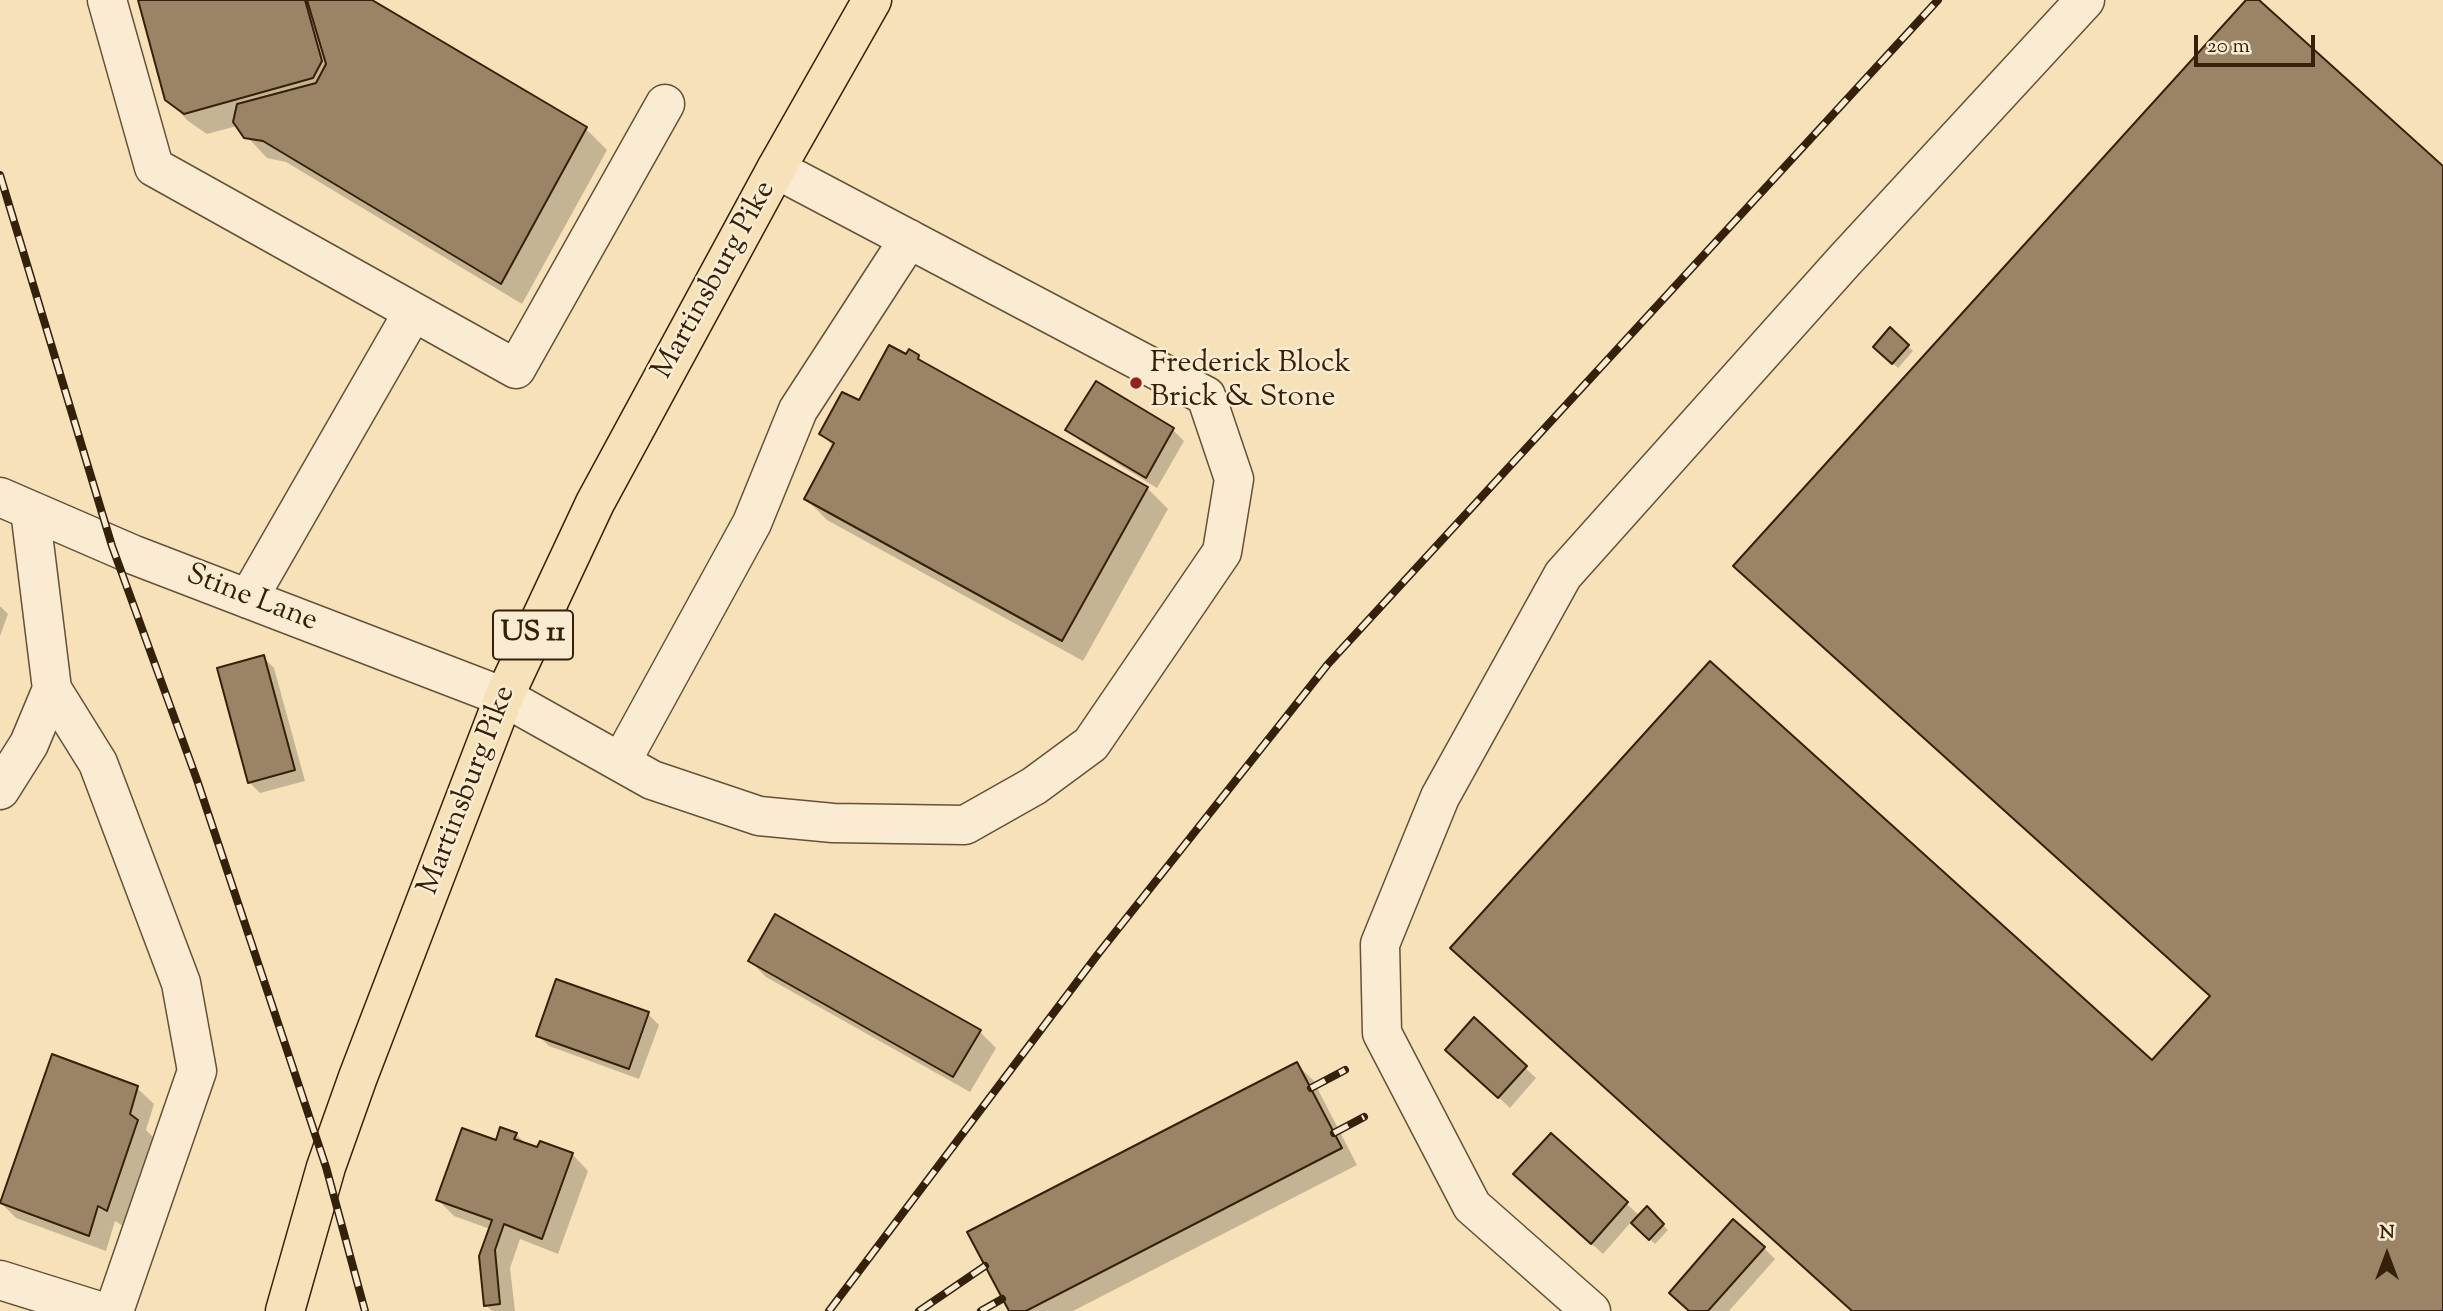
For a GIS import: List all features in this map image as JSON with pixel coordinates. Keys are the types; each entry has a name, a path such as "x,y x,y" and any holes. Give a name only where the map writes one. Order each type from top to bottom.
{"main road":[{"name":"Martinsburg Pike","path":"285,1311 326,1167 358,1077 504,698 595,503 776,169 872,0"}],"street":[{"path":"107,0 153,167 516,369 665,104"},
{"path":"1591,1311 1472,1206 1382,1034 1380,944 1440,797 1563,575 1844,260 2085,0"},
{"name":"Stine Lane","path":"15,504 248,599 504,698 652,780 759,816 833,823 965,825 1034,786 1091,744 1222,552 1234,479 1206,396 776,169"},
{"path":"621,762 752,523 798,410 909,239"},
{"path":"248,599 413,312"},
{"path":"15,504 52,689 98,763 181,983 197,1071 114,1311"},
{"path":"0,790 29,744 52,689"},
{"path":"0,1280 99,1311"}],"building":[{"path":"138,0 305,0 322,61 313,78 184,114 165,100"},
{"path":"307,0 372,0 587,127 501,284 263,141 244,138 233,122 237,104 316,83 326,64"},
{"path":"2246,0 2259,0 2443,166 2443,1311 1852,1311 1450,948 1710,661 2152,1060 2210,996 1733,566"},
{"path":"1890,327 1909,345 1892,364 1873,347"},
{"path":"889,345 906,354 909,349 919,355 918,359 1148,487 1062,641 804,499 834,443 819,434 842,392 859,400"},
{"path":"1096,381 1174,428 1146,478 1065,430"},
{"path":"264,655 295,770 248,783 217,668"},
{"path":"775,914 981,1030 953,1077 748,961"},
{"path":"556,979 649,1012 629,1069 536,1036"},
{"path":"1474,1017 1527,1066 1498,1098 1445,1050"},
{"path":"52,1054 138,1086 130,1114 138,1120 107,1211 98,1206 89,1236 0,1203"},
{"path":"1297,1062 1342,1148 1026,1311 1009,1311 967,1232"},
{"path":"500,1127 517,1133 514,1139 537,1147 540,1141 573,1153 542,1239 504,1224 495,1250 500,1304 484,1306 479,1256 492,1220 436,1200 462,1128 496,1140"},
{"path":"1551,1133 1628,1202 1591,1244 1513,1174"},
{"path":"1647,1206 1664,1224 1649,1240 1631,1223"},
{"path":"1733,1219 1765,1247 1708,1311 1689,1311 1669,1293"}],"railway":[{"path":"829,1311 1098,954 1328,664 1938,0"},
{"path":"0,175 112,546 197,780 326,1167 365,1311"},
{"path":"1311,1088 1345,1070"},
{"path":"1334,1133 1364,1117"},
{"path":"919,1311 985,1266"},
{"path":"981,1311 1002,1299"}],"place":[{"name":"Frederick Block Brick & Stone","path":"1136,383"}]}
